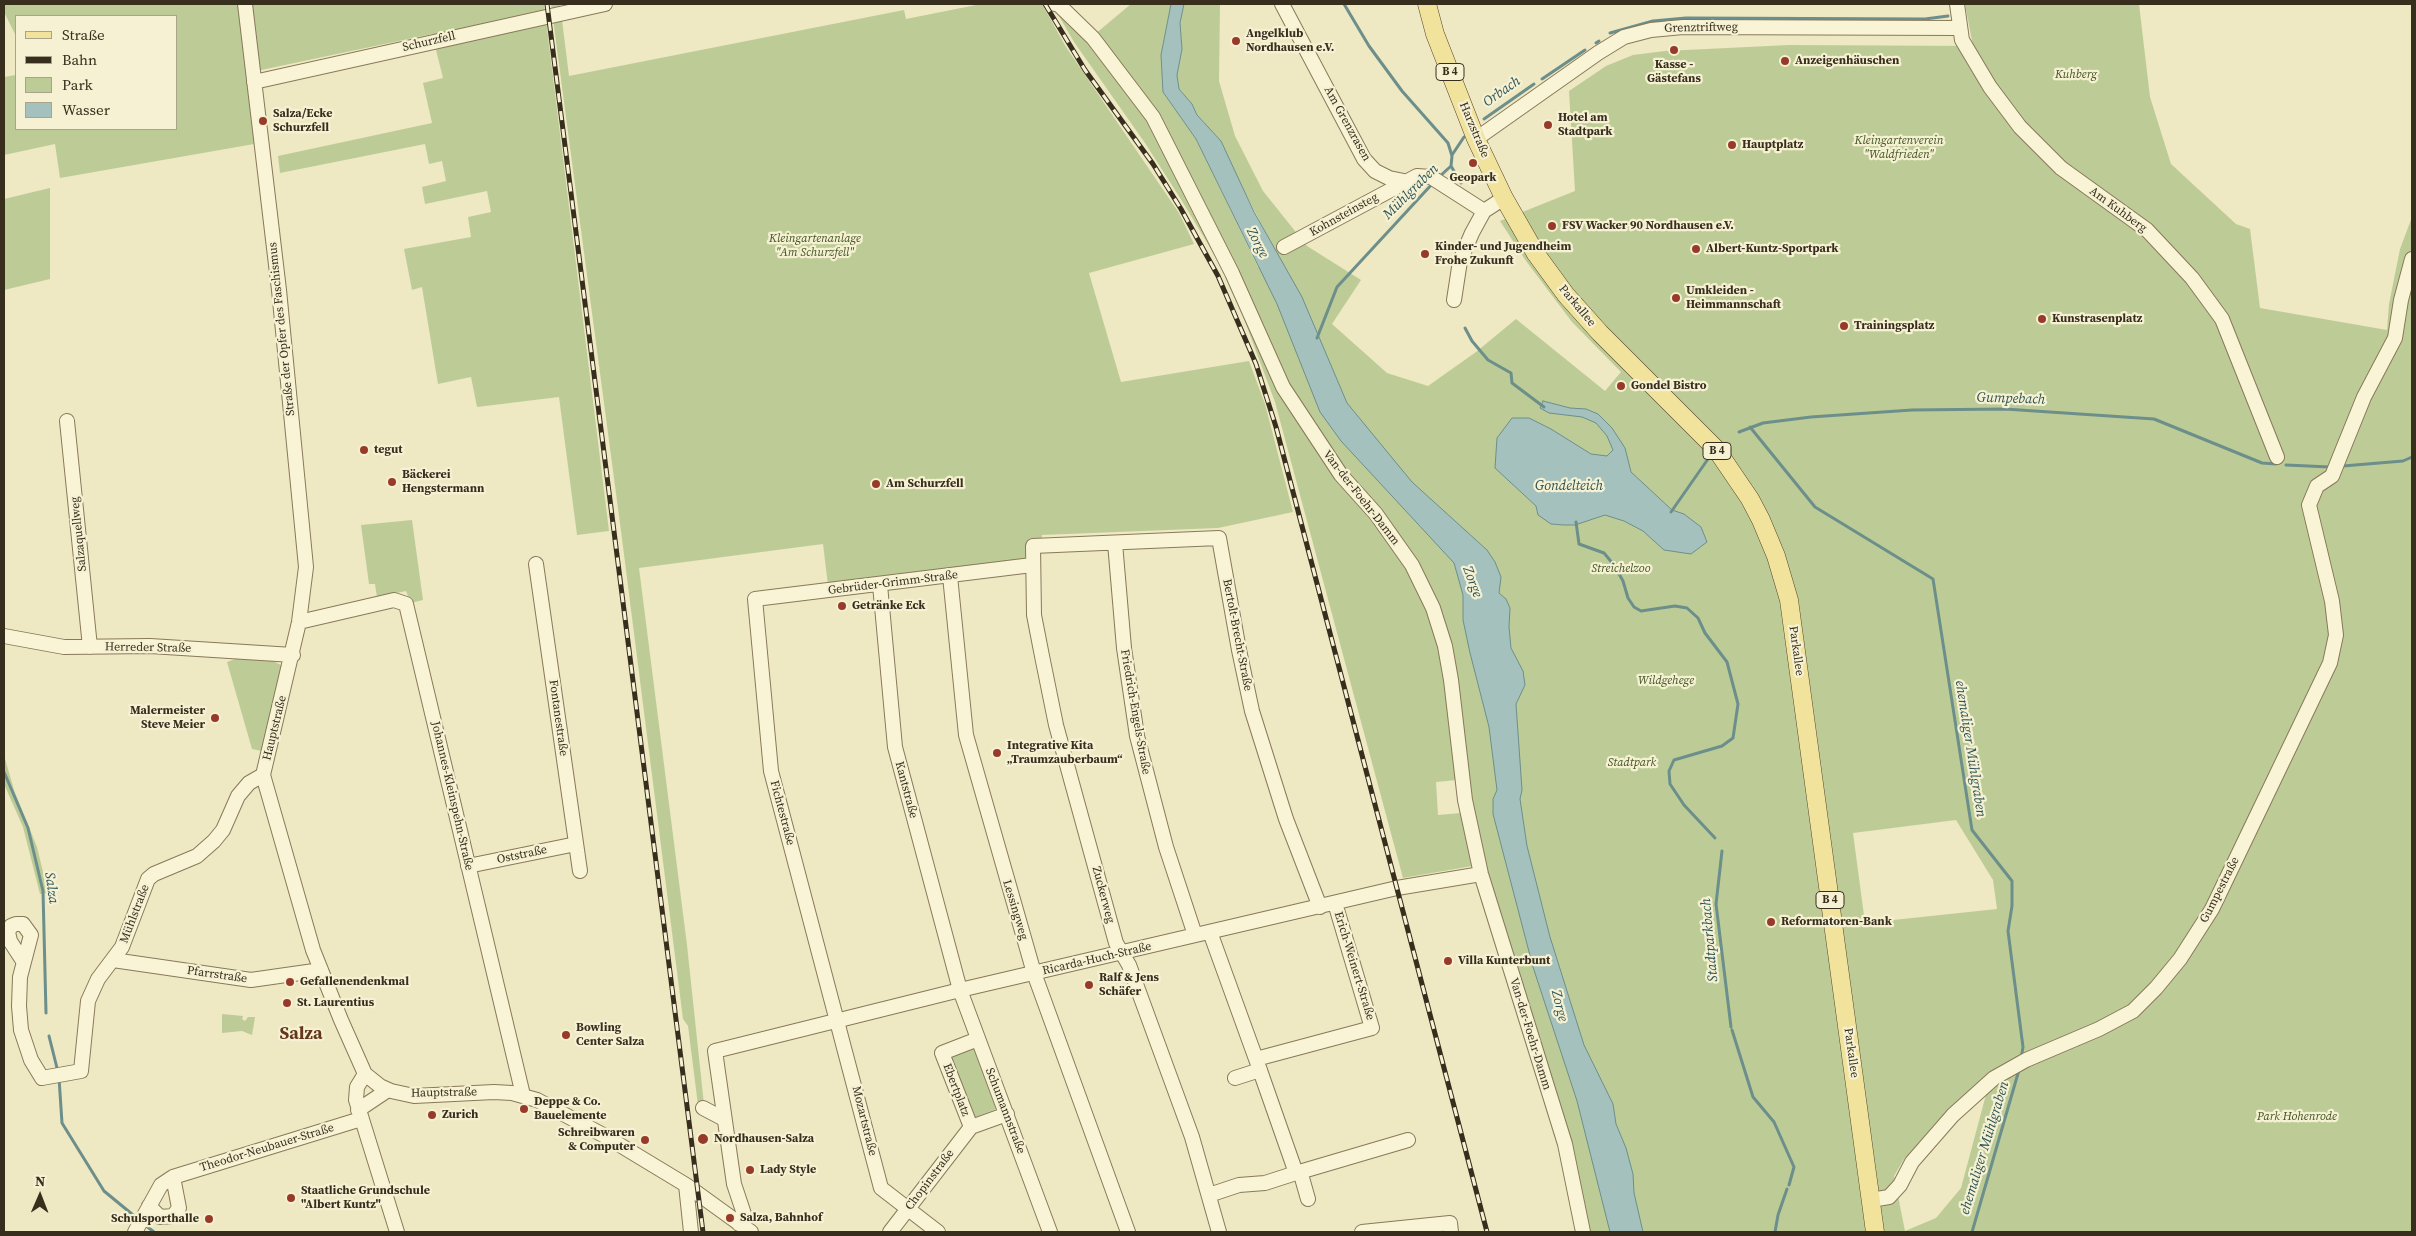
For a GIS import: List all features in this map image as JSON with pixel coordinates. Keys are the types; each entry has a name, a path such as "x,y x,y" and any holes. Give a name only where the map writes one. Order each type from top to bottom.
{"main road":[{"name":"Harzstraße","path":"1427,4 1435,34 1476,139 1504,198"},
{"name":"Parkallee","path":"1504,198 1536,254 1566,295 1716,449 1750,499 1776,556 1789,600 1875,1232"}],"street":[{"name":"Straße der Opfer des Faschismus","path":"245,4 303,525 306,567 300,622 293,654"},
{"name":"Schurzfell","path":"254,82 605,4"},
{"name":"Van-der-Foehr-Damm","path":"1055,4 1059,5 1093,38 1153,117 1232,273 1283,387 1340,475 1376,514 1412,565 1433,608 1450,672 1464,800 1480,874 1565,1144 1583,1232"},
{"name":"Am Grenzrasen","path":"1282,4 1364,159 1376,171 1389,178 1404,181 1417,176 1436,180 1480,208"},
{"name":"Am Kuhberg","path":"1957,4 1962,40 1984,79 2020,126 2061,168 2148,230 2192,278 2222,320 2277,457"},
{"name":"Grenztriftweg","path":"1476,139 1608,46 1624,37 1651,30 1683,27 1959,28"},
{"name":"Kohnsteinsteg","path":"1284,247 1404,181"},
{"path":"1454,300 1460,260 1480,208 1504,198"},
{"name":"Gumpestraße","path":"1871,1200 1889,1197 1900,1185 1912,1162 1953,1114 1994,1078 2021,1063 2100,1029 2133,1011 2156,988 2180,958 2212,909 2330,662 2336,635 2332,601 2308,504 2317,486 2332,476 2364,397 2395,338 2401,300 2412,259"},
{"name":"Salzaquellweg","path":"67,421 90,647"},
{"name":"Bertolt-Brecht-Straße","path":"1033,546 1219,538 1252,711 1286,819 1320,907"},
{"name":"Friedrich-Engels-Straße","path":"1115,543 1124,648 1137,736 1166,847 1195,935"},
{"name":"Zuckerweg","path":"1033,546 1034,615 1056,725 1116,943 1128,965 1192,1137 1219,1232"},
{"name":"Fontanestraße","path":"536,564 580,871"},
{"name":"Gebrüder-Grimm-Straße","path":"755,599 1032,565"},
{"name":"Lessingweg","path":"950,576 966,735 1034,973 1128,1232"},
{"name":"Kantstraße","path":"880,585 894,747 960,990"},
{"name":"Fichtestraße","path":"755,599 771,771 838,1021"},
{"name":"Johannes-Kleinspehn-Straße","path":"300,622 394,600 406,604 522,1095"},
{"name":"Herreder Straße","path":"4,636 49,646 150,646 293,654"},
{"name":"Hauptstraße","path":"293,654 264,774 313,950 365,1074 388,1090 414,1096 494,1092 522,1095 567,1115 686,1185 745,1228"},
{"name":"Mühlstraße","path":"24,961 20,977 19,1006 24,1046 42,1078 80,1071 88,1001 98,979 122,947 148,879 154,874 197,856 214,841 222,830 238,796 249,783 264,774"},
{"name":"Oststraße","path":"468,866 576,844"},
{"name":"Ricarda-Huch-Straße","path":"724,1119 715,1051 960,990 1397,888 1480,874"},
{"name":"Erich-Weinert-Straße","path":"1235,1078 1258,1064 1372,1028 1335,904"},
{"path":"1210,932 1308,1200"},
{"name":"Pfarrstraße","path":"113,960 251,980 320,970"},
{"name":"Schumannstraße","path":"960,990 1050,1232"},
{"name":"Mozartstraße","path":"838,1021 881,1188 938,1232"},
{"name":"Ebertplatz","path":"978,1039 942,1053 971,1127 1007,1114"},
{"path":"365,1074 355,1091 360,1114 396,1232"},
{"name":"Theodor-Neubauer-Straße","path":"141,1220 161,1185 173,1177 360,1114 388,1090"},
{"path":"703,1108 724,1119 734,1184 744,1214 745,1228"},
{"name":"Chopinstraße","path":"890,1232 971,1127"},
{"path":"1209,1195 1239,1185 1265,1183 1408,1140"},
{"name":"Theodor-Neubauer-Straße","path":"141,1220 173,1216 179,1208 173,1177"},
{"path":"722,1212 731,1198 734,1184"},
{"path":"686,1185 687,1232"},
{"path":"1362,1232 1450,1222 1451,1232"}],"green space":[{"path":"4,4 544,4 609,531 577,535 559,397 477,407 471,377 438,384 422,287 412,290 404,249 471,237 468,217 491,212 487,191 425,204 422,187 446,181 442,161 429,164 425,144 280,173 278,156 432,123 423,83 443,78 432,34 247,73 254,144 60,178 55,144 4,155 4,77 15,75 15,130 178,130 178,15 15,15 15,34 4,12"},
{"name":"Kleingartenanlage \"Am Schurzfell\"","path":"551,4 560,4 569,76 904,10 906,19 981,4 1042,4 1066,47 1179,213 1194,244 1089,273 1121,382 1249,361 1265,404 1293,512 1218,528 1042,535 1041,556 828,585 823,544 639,568 687,945 705,1114 699,1113 688,1026 683,1019"},
{"path":"1052,4 1069,4 1094,35 1131,4 1171,4 1161,55 1163,92 1196,139 1258,267 1279,258 1231,166 1221,141 1197,115 1192,104 1179,89 1177,75 1182,49 1180,23 1184,4 1220,4 1219,81 1235,136 1263,191 1307,246 1361,280 1332,324 1387,373 1428,386 1476,352 1516,319 1605,391 1621,372 1572,322 1526,261 1500,221 1575,191 1569,91 1606,66 1633,55 1665,51 1789,45 1973,46 1965,4 2139,4 2150,97 2171,164 2236,224 2250,229 2260,308 2387,330 2389,304 2400,249 2412,217 2412,1232 1590,1232 1571,1139 1484,864 1403,878 1275,402 1229,279 1145,143 1074,42","holes":["1457,780 1461,813 1438,815 1436,782","1956,820 1993,880 1997,909 1865,923 1853,833","1991,1076 1961,1188 1936,1218 1905,1231 1894,1176 1904,1159 1947,1111"]},
{"path":"50,188 50,279 4,290 4,199"},
{"path":"412,520 423,600 411,603 406,591 377,597 375,584 369,584 361,525"},
{"path":"238,658 271,660 283,666 262,751 252,749 227,662"},
{"path":"4,755 14,790 37,847 48,893 40,894 23,827 4,784"},
{"path":"222,1014 243,1016 242,1019 245,1021 248,1017 255,1017 252,1035 242,1031 222,1033"},
{"path":"973,1046 996,1109 973,1118 949,1056"}],"water":[{"name":"Zorge","path":"1171,4 1184,4 1180,23 1182,49 1177,75 1179,89 1192,104 1197,115 1221,141 1254,212 1302,297 1347,403 1412,482 1487,550 1495,562 1501,577 1499,593 1506,599 1510,608 1511,648 1523,671 1525,685 1516,704 1522,790 1520,799 1527,846 1550,937 1584,1045 1613,1104 1616,1124 1626,1148 1633,1174 1634,1193 1643,1232 1610,1232 1577,1101 1533,967 1493,814 1493,799 1497,790 1489,727 1470,653 1463,620 1463,595 1454,563 1341,441 1320,412 1277,304 1196,139 1163,92 1161,55"},
{"name":"Gondelteich","path":"1543,401 1570,408 1586,409 1598,414 1612,428 1625,448 1631,472 1672,510 1684,514 1701,527 1707,542 1691,554 1664,550 1643,531 1624,521 1605,515 1575,525 1564,525 1551,524 1538,515 1536,506 1495,468 1497,438 1512,418 1529,418 1551,429 1591,454 1607,456 1613,450 1607,436 1596,423 1582,417 1549,413 1540,408"}],"waterway":[{"name":"Mühlgraben","path":"1344,4 1369,46 1402,91 1448,143 1452,156 1451,166 1439,177"},
{"name":"Orbach","path":"1610,33 1653,21 1686,18 1925,19 1948,16"},
{"name":"Orbach","path":"1542,79 1585,50"},
{"name":"Orbach","path":"1484,119 1534,84"},
{"name":"Orbach","path":"1452,155 1464,137"},
{"name":"Stadtparkbach","path":"1451,166 1461,183"},
{"name":"Mühlgraben","path":"1317,338 1337,287 1433,183"},
{"name":"Stadtparkbach","path":"1465,328 1472,341 1488,360 1511,373 1512,383 1544,407"},
{"name":"Gumpebach","path":"1739,432 1763,423 1811,417 1912,410 2005,409 2154,419 2262,463 2276,464"},
{"name":"ehemaliger Mühlgraben","path":"1750,427 1815,507 1933,579 1972,830 2012,881 2012,906 2008,931 2023,1047 2021,1059"},
{"name":"Gumpebach","path":"2343,466 2403,461 2412,457"},
{"name":"Gumpebach","path":"1671,512 1708,459"},
{"name":"Gumpebach","path":"2286,465 2330,467"},
{"name":"Stadtparkbach","path":"1576,522 1579,544 1604,553 1614,565 1623,581 1628,598 1634,607 1641,611 1675,606 1687,608 1698,618 1705,633 1727,662 1738,704 1733,738 1722,746 1674,760 1669,771 1670,784 1684,805 1715,838"},
{"name":"Salza","path":"4,772 28,828 43,891 46,1013"},
{"name":"Stadtparkbach","path":"1722,851 1716,904 1731,1027"},
{"name":"Stadtparkbach","path":"1732,1030 1753,1097 1774,1122 1794,1167 1789,1185"},
{"name":"Salza","path":"49,1036 58,1072"},
{"name":"ehemaliger Mühlgraben","path":"1972,1232 2019,1070"},
{"name":"Salza","path":"59,1078 62,1123 104,1191 138,1219"},
{"name":"Stadtparkbach","path":"1775,1232 1778,1215 1787,1189"},
{"name":"Salza","path":"145,1225 154,1232"}],"railway":[{"path":"547,4 703,1232"},
{"path":"1045,4 1085,70 1153,164 1181,209 1218,276 1256,364 1276,427 1487,1232"}],"place":[{"name":"Angelklub Nordhausen e.V.","path":"1236,41"},
{"name":"Kasse - Gästefans","path":"1674,50"},
{"name":"Anzeigenhäuschen","path":"1785,61"},
{"name":"Salza/Ecke Schurzfell","path":"263,121"},
{"name":"Hotel am Stadtpark","path":"1548,125"},
{"name":"Hauptplatz","path":"1732,145"},
{"name":"Geopark","path":"1473,163"},
{"name":"FSV Wacker 90 Nordhausen e.V.","path":"1552,226"},
{"name":"Albert-Kuntz-Sportpark","path":"1696,249"},
{"name":"Kinder- und Jugendheim Frohe Zukunft","path":"1425,254"},
{"name":"Umkleiden - Heimmannschaft","path":"1676,298"},
{"name":"Kunstrasenplatz","path":"2042,319"},
{"name":"Trainingsplatz","path":"1844,326"},
{"name":"Gondel Bistro","path":"1621,386"},
{"name":"tegut","path":"364,450"},
{"name":"Bäckerei Hengstermann","path":"392,482"},
{"name":"Am Schurzfell","path":"876,484"},
{"name":"Getränke Eck","path":"842,606"},
{"name":"Malermeister Steve Meier","path":"215,718"},
{"name":"Integrative Kita „Traumzauberbaum“","path":"997,753"},
{"name":"Reformatoren-Bank","path":"1771,922"},
{"name":"Villa Kunterbunt","path":"1448,961"},
{"name":"Gefallenendenkmal","path":"290,982"},
{"name":"Ralf & Jens Schäfer","path":"1089,985"},
{"name":"St. Laurentius","path":"287,1003"},
{"name":"Bowling Center Salza","path":"566,1035"},
{"name":"Deppe & Co. Bauelemente","path":"524,1109"},
{"name":"Zurich","path":"432,1115"},
{"name":"Nordhausen-Salza","path":"703,1139"},
{"name":"Schreibwaren & Computer","path":"645,1140"},
{"name":"Lady Style","path":"750,1170"},
{"name":"Staatliche Grundschule \"Albert Kuntz\"","path":"291,1198"},
{"name":"Salza, Bahnhof","path":"730,1218"},
{"name":"Schulsporthalle","path":"209,1219"}],"district":[{"name":"Salza","path":"301,1034"}],"park label":[{"name":"Kuhberg","path":"2076,75"},
{"name":"Kleingartenverein \"Waldfrieden\"","path":"1899,148"},
{"name":"Streichelzoo","path":"1621,569"},
{"name":"Wildgehege","path":"1666,681"},
{"name":"Stadtpark","path":"1632,763"},
{"name":"Park Hohenrode","path":"2297,1117"}]}
